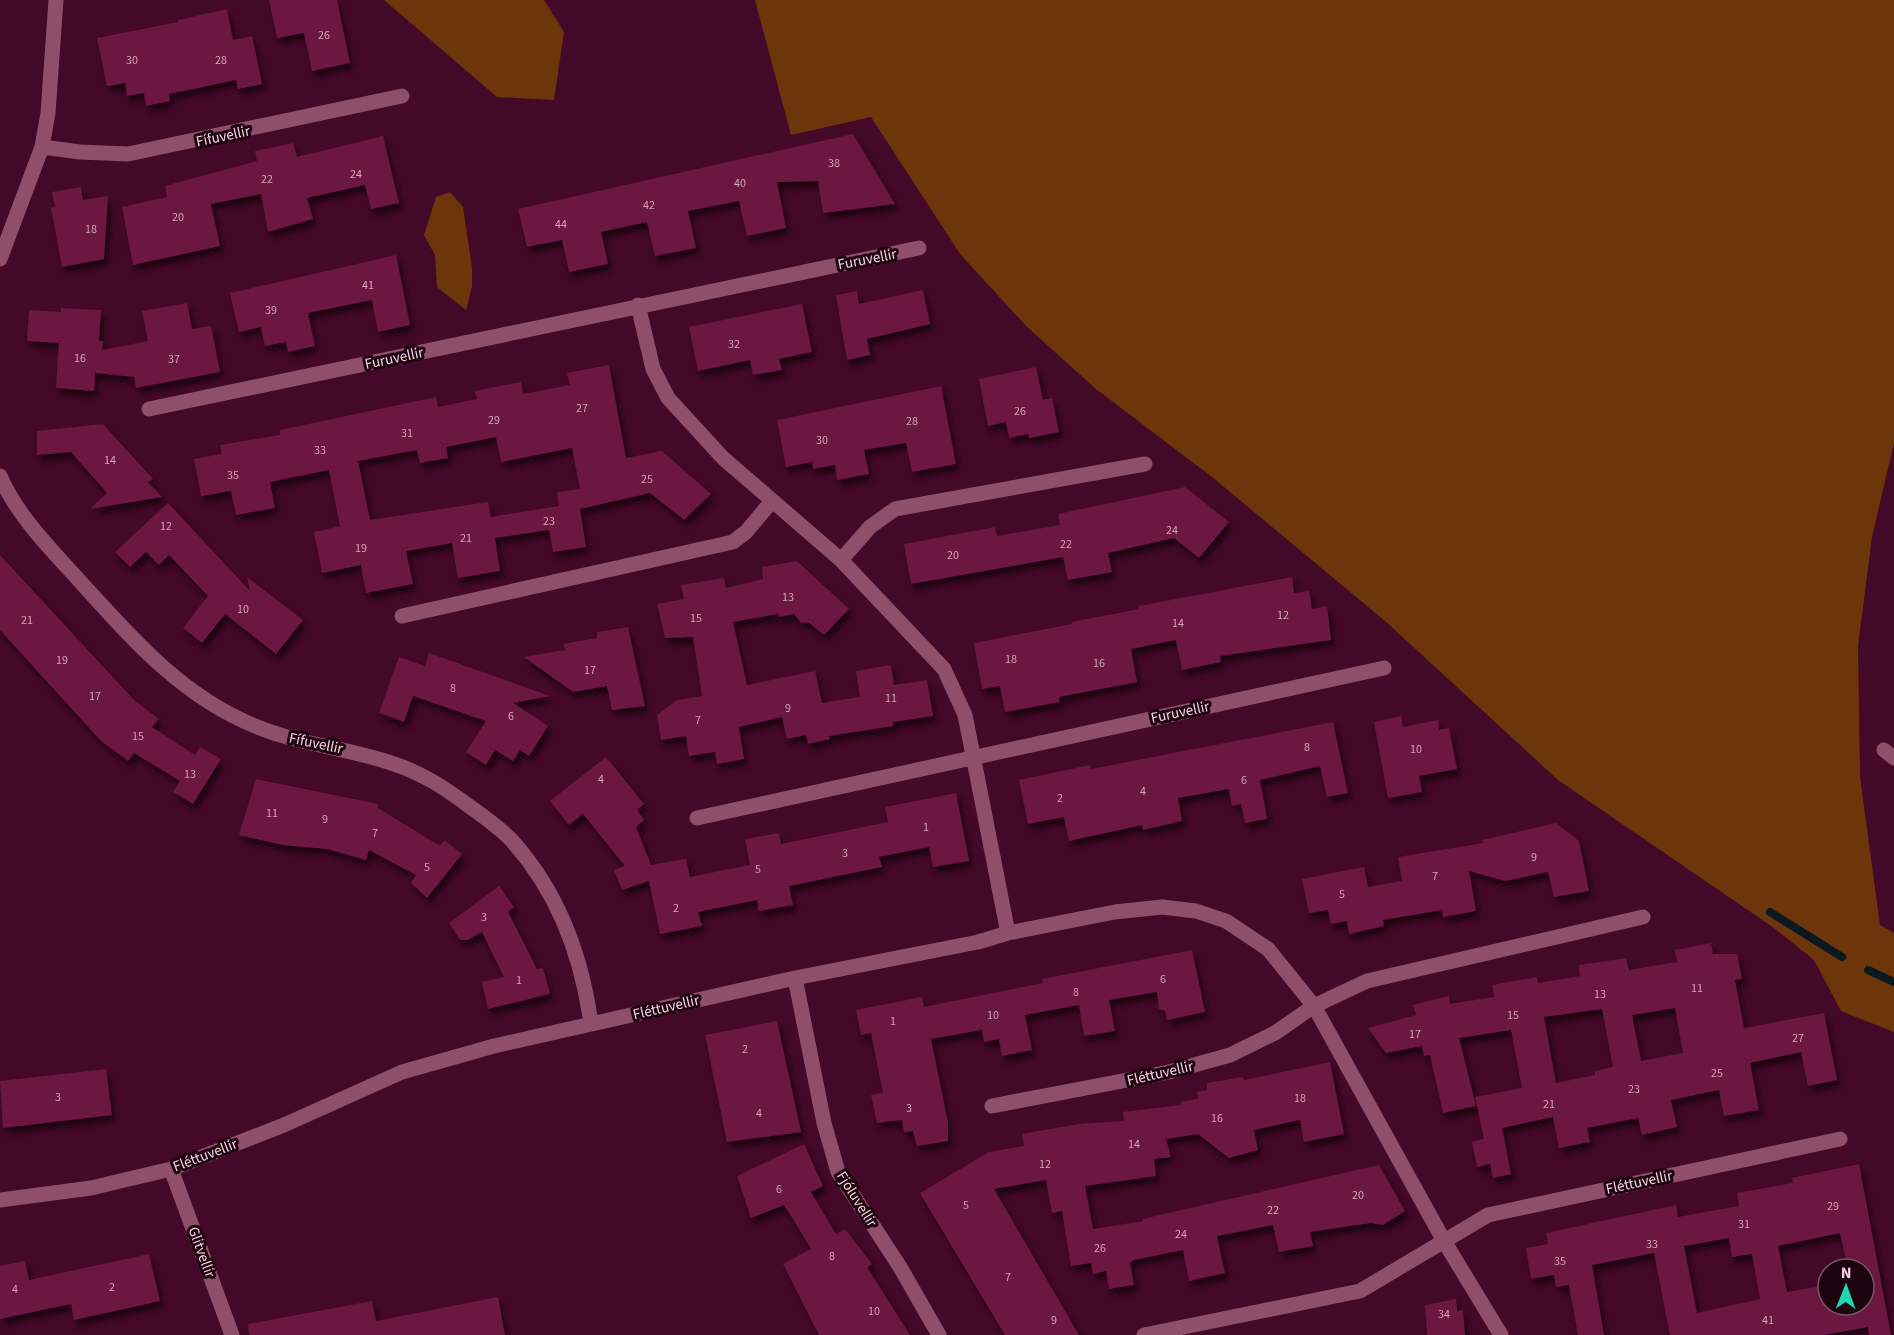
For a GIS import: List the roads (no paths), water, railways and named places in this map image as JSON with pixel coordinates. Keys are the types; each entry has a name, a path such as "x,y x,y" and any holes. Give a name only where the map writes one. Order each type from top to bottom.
{"street":[{"path":"0,260 42,147 48,113 56,0"},
{"name":"Fífuvellir","path":"42,147 80,152 128,154 158,150 402,96"},
{"name":"Furuvellir","path":"149,409 919,248"},
{"path":"638,305 653,369 668,398 716,450 841,560 944,669 965,715 1008,933"},
{"path":"841,560 870,527 895,509 1145,464"},
{"name":"Fífuvellir","path":"0,476 26,520 69,569 148,656 200,697 254,726 300,742 349,750 395,764 439,783 514,842 555,902 573,943 586,988 591,1024"},
{"path":"402,616 733,542 746,532 772,501"},
{"name":"Furuvellir","path":"697,818 1384,668"},
{"name":"Fléttuvellir","path":"0,1200 91,1188 171,1169 284,1125 402,1072 494,1046 795,978 978,942 1008,933 1115,912 1162,907 1196,911 1226,921 1268,949 1314,1006 1444,1241 1501,1335"},
{"name":"Fléttuvellir","path":"992,1106 1149,1077 1230,1055 1275,1034 1314,1006 1367,981 1643,917"},
{"name":"Fjóluvellir","path":"795,978 824,1123 838,1172 900,1267 939,1335"},
{"name":"Fléttuvellir","path":"1144,1335 1360,1291 1488,1215 1840,1139"},
{"name":"Glitvellir","path":"171,1169 232,1335"}],"waterway":[{"path":"1770,912 1842,957"},
{"path":"1868,970 1894,982"}]}
